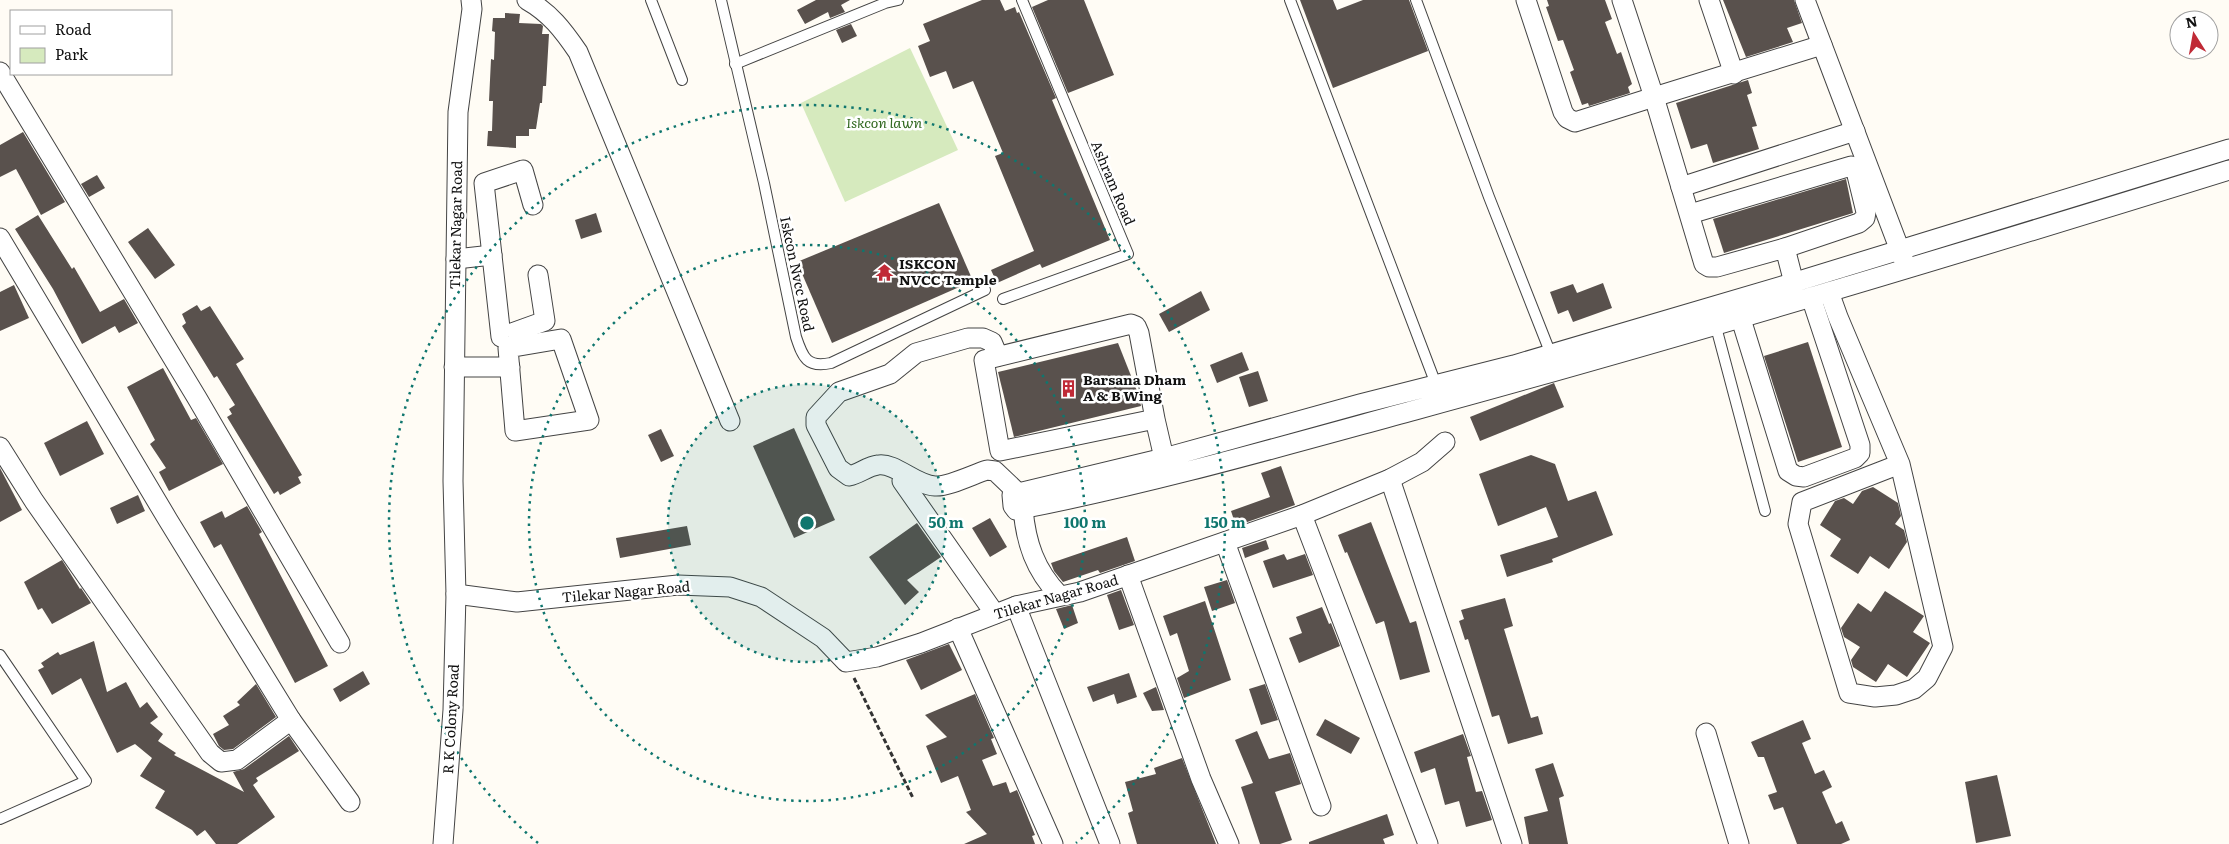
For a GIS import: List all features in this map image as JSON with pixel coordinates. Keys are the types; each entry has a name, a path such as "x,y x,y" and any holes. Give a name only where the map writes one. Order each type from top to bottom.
{"street":[{"name":"Tilekar Nagar Road","path":"471,0 458,112 453,481 456,594 517,602 678,585 730,587 761,597 823,638 846,662 877,657 1016,606 1059,595 1080,592 1302,515 1390,479 1422,462 1445,442"},
{"path":"527,0 543,9 562,29 578,52 730,421"},
{"path":"1526,0 1566,118 1575,122 1734,74 1822,44"},
{"path":"1622,0 1654,97 1704,264 1709,268 1717,268 1785,248 1860,222 1865,218 1866,212 1855,168 1851,166 1690,214"},
{"path":"1709,0 1734,74"},
{"path":"1806,0 1907,270"},
{"path":"0,72 197,398 340,643"},
{"path":"1681,186 1855,131"},
{"path":"1166,468 1436,384 1551,354 1794,283 2229,149"},
{"path":"533,205 523,170 484,183 501,337 545,321 538,275"},
{"path":"1021,501 1442,403 1556,372 1907,270 2229,170"},
{"path":"2094,190 2101,210"},
{"path":"0,238 168,520 291,720 350,802"},
{"path":"1785,248 1794,283"},
{"path":"456,259 492,255"},
{"path":"1829,292 1900,464 1943,647 1927,678 1914,689 1896,695 1875,697 1849,693 1798,524 1799,515 1802,502 1900,464"},
{"path":"1741,319 1788,471 1796,476 1804,477 1855,458 1860,453 1860,445 1810,297"},
{"path":"1155,419 1000,451 984,360 1131,324 1136,326 1166,468"},
{"path":"998,356 992,342 983,338 968,338 916,354 890,374 839,392 816,417 816,425 838,468 849,476 859,474 877,465 892,467 910,478 938,486 987,470 995,471 1021,501 1025,529 1034,560 1040,572 1059,595"},
{"path":"562,339 589,420 516,431 510,366 508,348 562,339"},
{"path":"454,367 510,366"},
{"path":"0,447 34,502 210,753 221,762 237,760 291,720"},
{"path":"1390,479 1512,844"},
{"path":"902,481 995,614"},
{"path":"1302,515 1428,844"},
{"path":"1225,542 1321,806"},
{"path":"1128,575 1200,778 1229,844"},
{"name":"R K Colony Road","path":"443,844 453,710 456,594"},
{"path":"1016,606 1110,844"},
{"path":"958,628 1053,844"},
{"path":"1706,733 1739,844"}],"lane":[{"path":"651,0 682,80"},
{"name":"Iskcon Nvcc Road","path":"721,0 764,183 796,337 800,350 808,362 819,366 831,363 985,290"},
{"path":"735,64 884,2 898,0"},
{"name":"Ashram Road","path":"1003,299 1128,254 1022,0"},
{"path":"1290,0 1442,403"},
{"path":"1416,0 1489,197 1551,354 1556,372"},
{"path":"1716,327 1765,511"},
{"path":"0,655 86,781 0,819"}],"path":[{"path":"846,662 913,798"}],"green space":[{"name":"Iskcon lawn","path":"910,48 958,150 845,202 801,103"}],"building":[{"path":"816,0 850,0 841,5 845,12 830,18 828,12 805,24 797,10"},
{"path":"982,0 1000,0 1005,11 1015,7 1017,13 1019,12 1056,98 1052,100 1110,240 1042,268 1040,264 997,283 991,270 1034,251 995,156 1003,153 973,81 953,89 946,71 930,77 918,46 930,41 923,24"},
{"path":"1048,0 1084,0 1114,75 1068,93 1032,7"},
{"path":"1300,0 1333,0 1337,10 1363,0 1409,0 1428,51 1333,88"},
{"path":"1547,0 1605,0 1612,19 1605,22 1617,54 1621,52 1632,84 1628,87 1630,93 1589,106 1588,103 1582,105 1570,72 1574,70 1563,40 1558,41 1546,7 1549,6"},
{"path":"1723,0 1794,0 1802,23 1787,28 1793,42 1746,57"},
{"path":"505,13 520,14 519,23 541,24 543,26 542,34 549,34 546,86 543,86 542,103 540,103 536,129 529,129 529,136 516,136 516,148 487,146 488,131 492,131 493,101 489,101 491,59 494,60 495,32 492,31 493,18 505,18"},
{"path":"851,24 857,36 842,43 836,30"},
{"path":"1748,80 1752,93 1747,95 1757,126 1752,127 1759,149 1713,163 1707,144 1691,149 1676,103"},
{"path":"23,132 65,202 41,215 16,169 0,177 0,145"},
{"path":"97,175 105,188 89,197 81,184"},
{"path":"1846,179 1853,213 1724,253 1713,219"},
{"name":"ISKCON NVCC Temple","path":"939,203 973,281 832,343 797,262"},
{"path":"596,213 602,232 581,239 575,220"},
{"path":"38,215 72,269 74,267 100,312 124,299 138,323 119,333 115,326 82,344 53,289 15,229"},
{"path":"148,228 175,265 155,279 128,242"},
{"path":"1603,283 1612,308 1573,322 1568,310 1558,314 1550,292 1573,284 1577,293"},
{"path":"14,285 29,318 0,331 0,292"},
{"path":"1201,291 1210,310 1169,332 1159,314"},
{"path":"197,305 201,311 210,306 244,359 236,364 302,475 298,477 301,483 280,495 278,491 274,494 227,417 232,414 229,409 235,405 217,376 214,378 182,326 186,323 182,314"},
{"path":"1808,342 1842,447 1798,462 1764,356"},
{"name":"Barsana Dham A & B Wing","path":"1118,343 1139,396 1141,406 1014,437 998,372"},
{"path":"1242,352 1249,370 1217,383 1210,365"},
{"path":"163,368 191,420 196,418 223,464 169,491 159,472 166,468 150,444 155,440 127,387"},
{"path":"1258,371 1268,401 1249,407 1239,377"},
{"path":"1554,383 1564,407 1480,441 1470,417"},
{"path":"87,421 104,454 60,476 44,443"},
{"path":"794,428 835,520 794,538 753,446"},
{"path":"661,429 674,456 661,462 648,435"},
{"path":"1531,455 1555,464 1568,501 1596,491 1613,535 1552,559 1553,562 1507,577 1500,555 1558,537 1546,507 1498,526 1479,474"},
{"path":"1281,466 1295,505 1236,526 1231,511 1270,497 1261,473"},
{"path":"0,468 22,510 0,522"},
{"path":"1873,487 1898,503 1901,516 1895,524 1904,530 1907,542 1889,569 1870,556 1858,574 1830,556 1841,539 1820,525 1835,501 1844,498 1853,504 1862,491"},
{"path":"138,495 145,511 117,524 110,508"},
{"path":"247,506 262,532 259,534 328,666 295,683 221,544 214,548 200,522 222,511 225,518"},
{"path":"990,518 1007,547 990,557 972,528"},
{"path":"1371,522 1410,623 1416,621 1430,672 1400,680 1384,621 1376,624 1347,552 1345,553 1338,535"},
{"path":"917,523 941,557 907,580 919,592 905,605 869,557"},
{"path":"687,526 691,545 620,558 616,538"},
{"path":"1127,537 1135,561 1100,573 1098,570 1063,582 1054,571 1051,563"},
{"path":"1266,540 1269,549 1245,558 1242,548"},
{"path":"1284,554 1287,560 1305,554 1313,575 1273,588 1263,561"},
{"path":"62,560 91,603 52,624 42,608 38,610 24,582"},
{"path":"1227,580 1235,603 1212,611 1204,587"},
{"path":"1121,590 1134,625 1119,630 1107,595"},
{"path":"1885,591 1924,616 1913,632 1930,643 1907,677 1888,664 1876,682 1853,667 1851,660 1860,647 1844,637 1841,628 1858,603 1871,612"},
{"path":"1505,598 1513,626 1504,629 1531,718 1538,716 1543,734 1508,744 1499,715 1492,717 1468,639 1465,640 1459,621 1464,619 1461,610"},
{"path":"1205,601 1231,680 1184,698 1177,678 1189,671 1177,633 1170,636 1163,616"},
{"path":"1072,605 1078,623 1064,629 1056,609"},
{"path":"1322,607 1340,646 1299,663 1289,638 1302,633 1296,617"},
{"path":"94,641 107,692 126,682 140,708 147,702 158,717 150,723 163,734 158,741 176,753 174,755 244,792 233,772 244,769 289,736 299,751 256,778 258,781 253,785 275,817 237,844 216,844 205,830 197,836 192,830 155,808 165,791 140,776 152,758 135,744 117,753 81,678 52,695 38,670 44,667 41,663 58,652 60,655"},
{"path":"949,644 962,670 921,690 906,660"},
{"path":"363,671 370,684 340,702 333,689"},
{"path":"1129,673 1137,697 1117,704 1114,694 1093,702 1087,687"},
{"path":"256,684 276,717 233,749 224,750 219,746 213,734 229,725 223,716 240,705 237,702"},
{"path":"1265,684 1278,720 1261,725 1249,689"},
{"path":"1156,687 1164,710 1152,711 1143,693"},
{"path":"975,694 994,738 991,739 997,754 982,760 993,786 1006,782 1010,793 1017,790 1035,835 1032,836 1035,844 964,844 987,834 966,812 971,810 958,776 941,783 926,746 947,737 925,715"},
{"path":"1325,719 1360,738 1351,754 1316,735"},
{"path":"1803,720 1811,739 1802,743 1815,774 1824,770 1832,787 1822,792 1836,824 1842,821 1850,840 1841,844 1797,844 1783,807 1774,810 1768,795 1777,792 1764,757 1758,757 1751,742"},
{"path":"1257,731 1269,759 1290,753 1301,784 1275,792 1292,840 1280,844 1260,844 1241,787 1253,783 1235,740"},
{"path":"1463,734 1471,756 1467,757 1476,792 1482,791 1492,820 1466,827 1459,801 1445,805 1435,768 1421,773 1414,752"},
{"path":"1182,758 1216,844 1137,844 1128,813 1133,811 1125,782 1156,774 1154,768"},
{"path":"1553,763 1564,796 1559,798 1568,844 1529,844 1524,817 1548,811 1535,769"},
{"path":"1997,775 2011,836 1976,843 1965,782"},
{"path":"1387,814 1394,835 1383,839 1385,844 1309,844 1309,842"}],"place":[{"name":"ISKCON NVCC Temple","path":"885,272"},
{"name":"Barsana Dham A & B Wing","path":"1069,388"}]}
